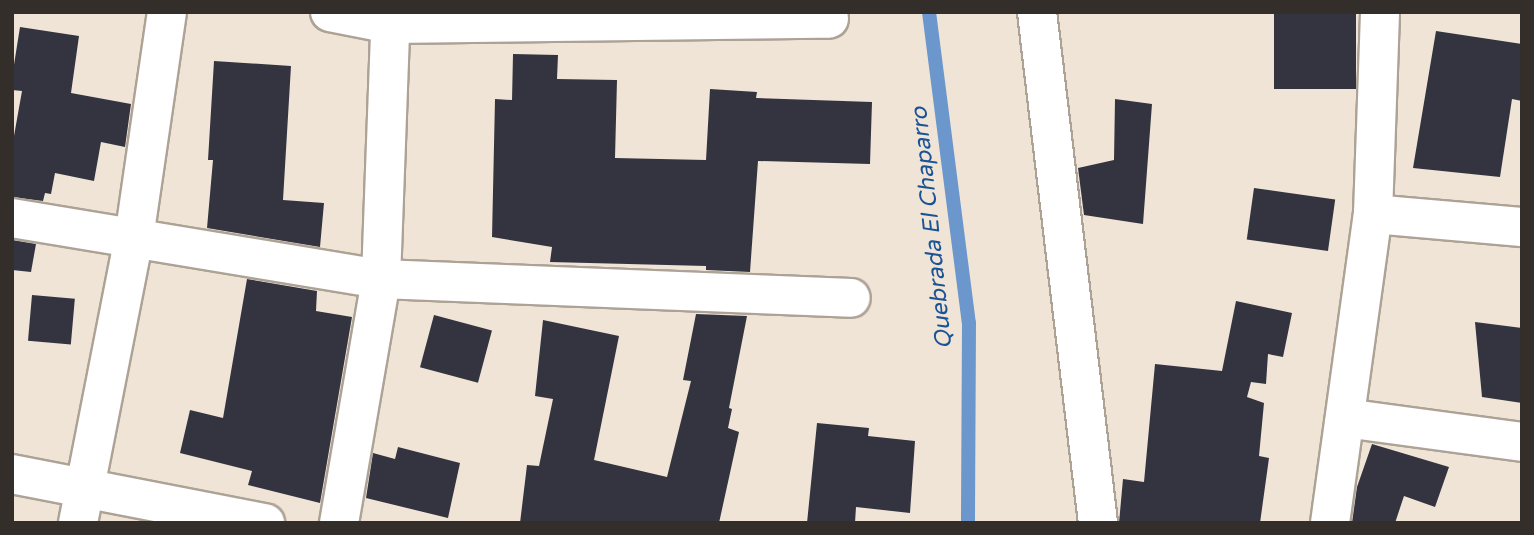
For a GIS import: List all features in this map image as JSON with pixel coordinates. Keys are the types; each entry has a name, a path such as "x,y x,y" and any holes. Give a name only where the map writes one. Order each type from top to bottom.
{"street":[{"path":"80,505 134,238 167,12"},
{"path":"330,12 391,18 829,19"},
{"path":"1037,12 1098,523"},
{"path":"1330,523 1373,214 1380,12"},
{"path":"340,523 381,279 391,18"},
{"path":"1373,214 1522,227"},
{"path":"12,218 381,279 851,298"},
{"path":"1345,418 1522,442"},
{"path":"12,474 80,505 265,523"}],"building":[{"path":"1274,12 1356,12 1356,89 1274,89"},
{"path":"20,27 79,36 71,93 131,104 125,147 101,142 94,181 55,173 51,194 45,193 43,201 12,197 12,147 22,91 12,90 12,77"},
{"path":"1436,31 1522,44 1522,101 1512,99 1500,177 1413,168"},
{"path":"513,54 558,55 557,79 617,80 615,158 706,160 710,89 757,92 756,98 872,102 870,164 758,161 750,272 706,270 706,266 550,262 552,247 492,237 495,99 512,100"},
{"path":"214,61 291,66 283,200 324,203 320,247 207,228 213,160 208,160"},
{"path":"1115,99 1152,104 1143,224 1084,215 1078,168 1114,160"},
{"path":"1254,188 1335,199 1328,251 1247,239"},
{"path":"12,240 36,244 31,272 12,270"},
{"path":"247,279 317,291 316,311 352,317 320,503 248,485 252,471 180,453 190,410 223,418"},
{"path":"32,295 75,299 71,345 28,341"},
{"path":"1236,301 1292,313 1283,357 1268,354 1266,384 1251,382 1247,397 1264,403 1259,456 1269,458 1260,523 1119,523 1123,479 1144,482 1155,364 1222,371"},
{"path":"696,314 747,316 729,408 732,409 728,428 739,432 719,523 520,523 527,465 539,466 553,399 535,396 543,320 619,336 594,460 667,477 691,381 683,380"},
{"path":"434,315 492,331 478,383 420,367"},
{"path":"1475,322 1522,328 1522,403 1482,397"},
{"path":"817,423 869,428 868,436 915,441 910,513 856,507 855,523 807,523"},
{"path":"1372,444 1449,467 1435,507 1404,496 1395,523 1352,523 1357,487"},
{"path":"398,447 460,463 448,518 366,498 373,453 395,459"}],"waterway":[{"name":"Quebrada El Chaparro","path":"929,12 969,323 968,523"}]}
